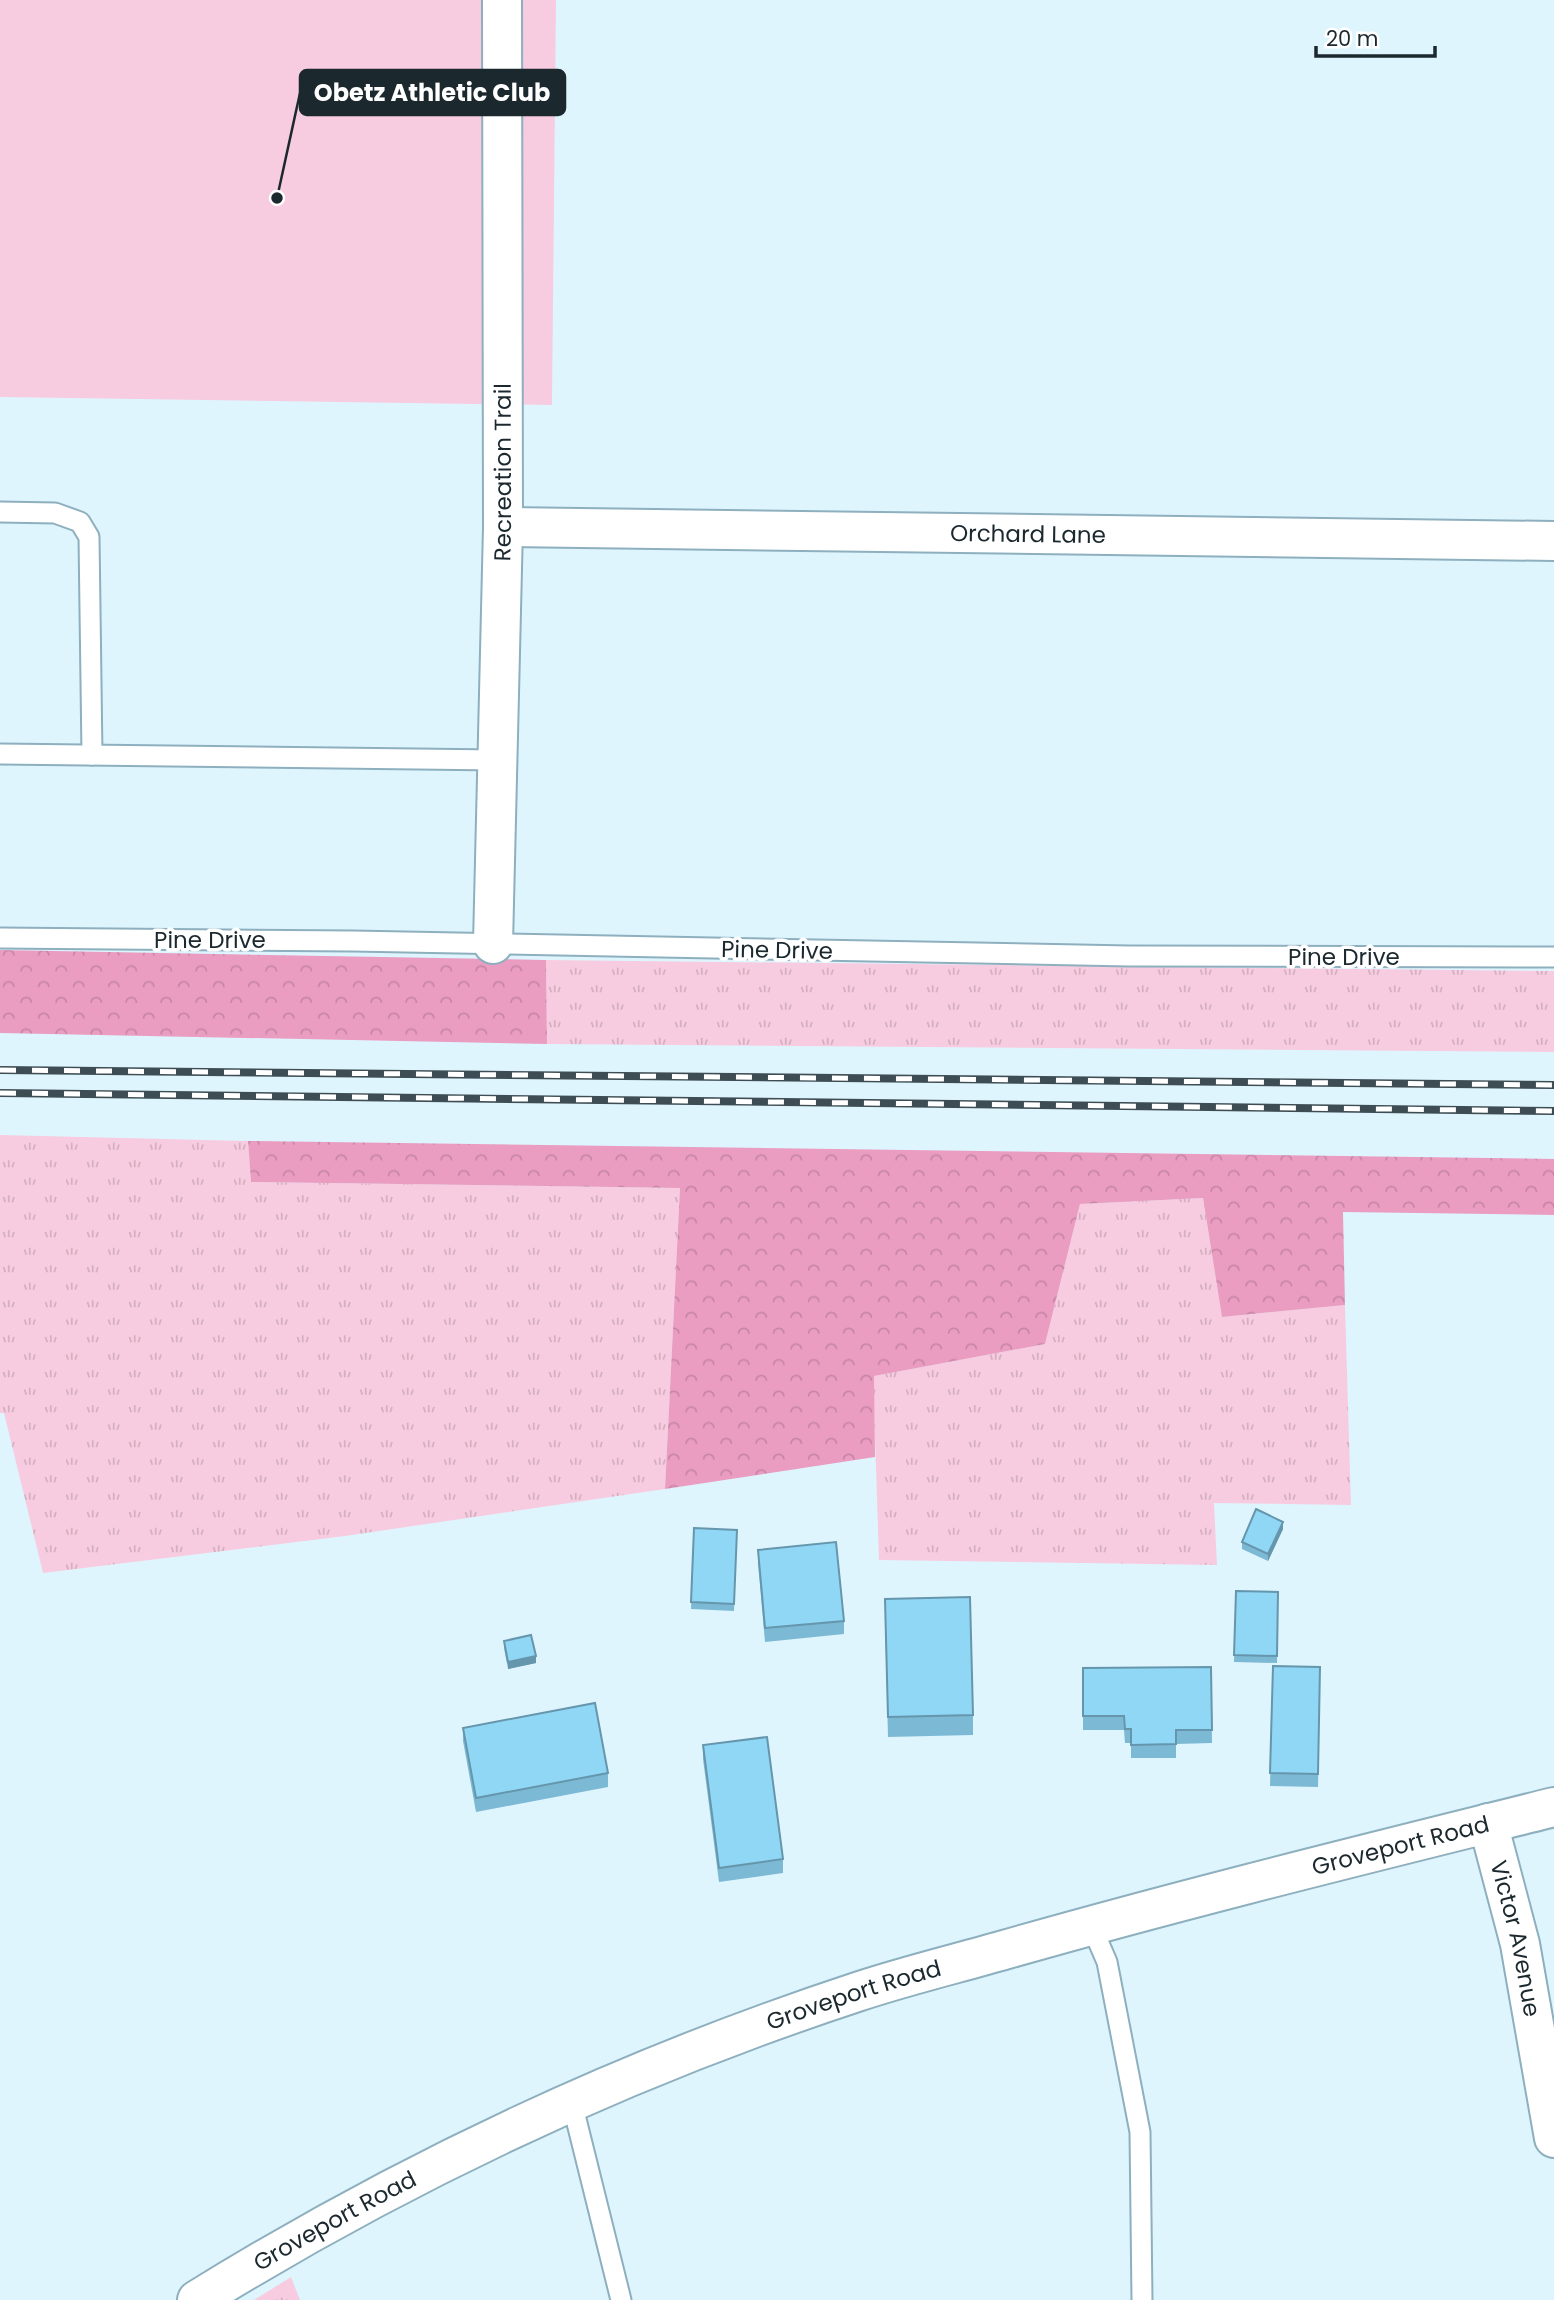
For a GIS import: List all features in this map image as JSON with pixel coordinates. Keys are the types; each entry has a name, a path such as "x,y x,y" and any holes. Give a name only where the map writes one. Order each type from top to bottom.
{"street":[{"name":"Recreation Trail","path":"493,944 503,527 502,0"},
{"name":"Orchard Lane","path":"503,527 1554,541"},
{"name":"Groveport Road","path":"197,2300 271,2256 452,2157 713,2043 858,1992 1091,1925 1554,1807"},
{"name":"Victor Avenue","path":"1488,1824 1520,1944 1554,2138"}],"lane":[{"path":"0,512 55,513 80,522 89,537 92,755"},
{"path":"0,754 498,760"},
{"name":"Pine Drive","path":"0,938 493,944 1143,957 1554,957"},
{"path":"1091,1925 1107,1962 1140,2132 1142,2300"},
{"path":"572,2103 621,2300"}],"green space":[{"path":"0,0 556,0 552,405 0,397"},
{"path":"0,950 546,960 547,1044 0,1033"},
{"path":"546,960 1554,971 1554,1052 547,1044"},
{"path":"0,1135 248,1141 251,1182 680,1188 665,1489 345,1536 43,1573 4,1413 0,1413"},
{"path":"248,1141 1554,1159 1554,1215 1343,1212 1345,1305 1222,1317 1203,1198 1080,1204 1045,1344 874,1376 875,1457 665,1489 680,1188 251,1182"},
{"path":"1203,1198 1222,1317 1345,1305 1351,1505 1214,1503 1217,1565 879,1560 873,1376 1045,1344 1080,1204"},
{"path":"291,2277 300,2300 254,2300"}],"building":[{"path":"1256,1509 1283,1522 1268,1554 1242,1542"},
{"path":"694,1528 737,1530 734,1604 691,1602"},
{"path":"836,1542 844,1621 765,1628 758,1550"},
{"path":"1236,1591 1278,1592 1277,1656 1234,1655"},
{"path":"970,1597 973,1715 888,1717 885,1599"},
{"path":"531,1635 536,1656 508,1662 504,1641"},
{"path":"1273,1666 1320,1667 1318,1774 1270,1773"},
{"path":"1211,1667 1212,1730 1176,1730 1176,1744 1131,1745 1131,1729 1125,1729 1124,1716 1083,1716 1083,1668"},
{"path":"595,1703 608,1773 476,1798 463,1728"},
{"path":"767,1737 783,1859 719,1868 703,1745"}],"railway":[{"path":"0,1070 1554,1085"},
{"path":"0,1093 1554,1111"}],"place":[{"name":"Obetz Athletic Club","path":"277,198"}]}
